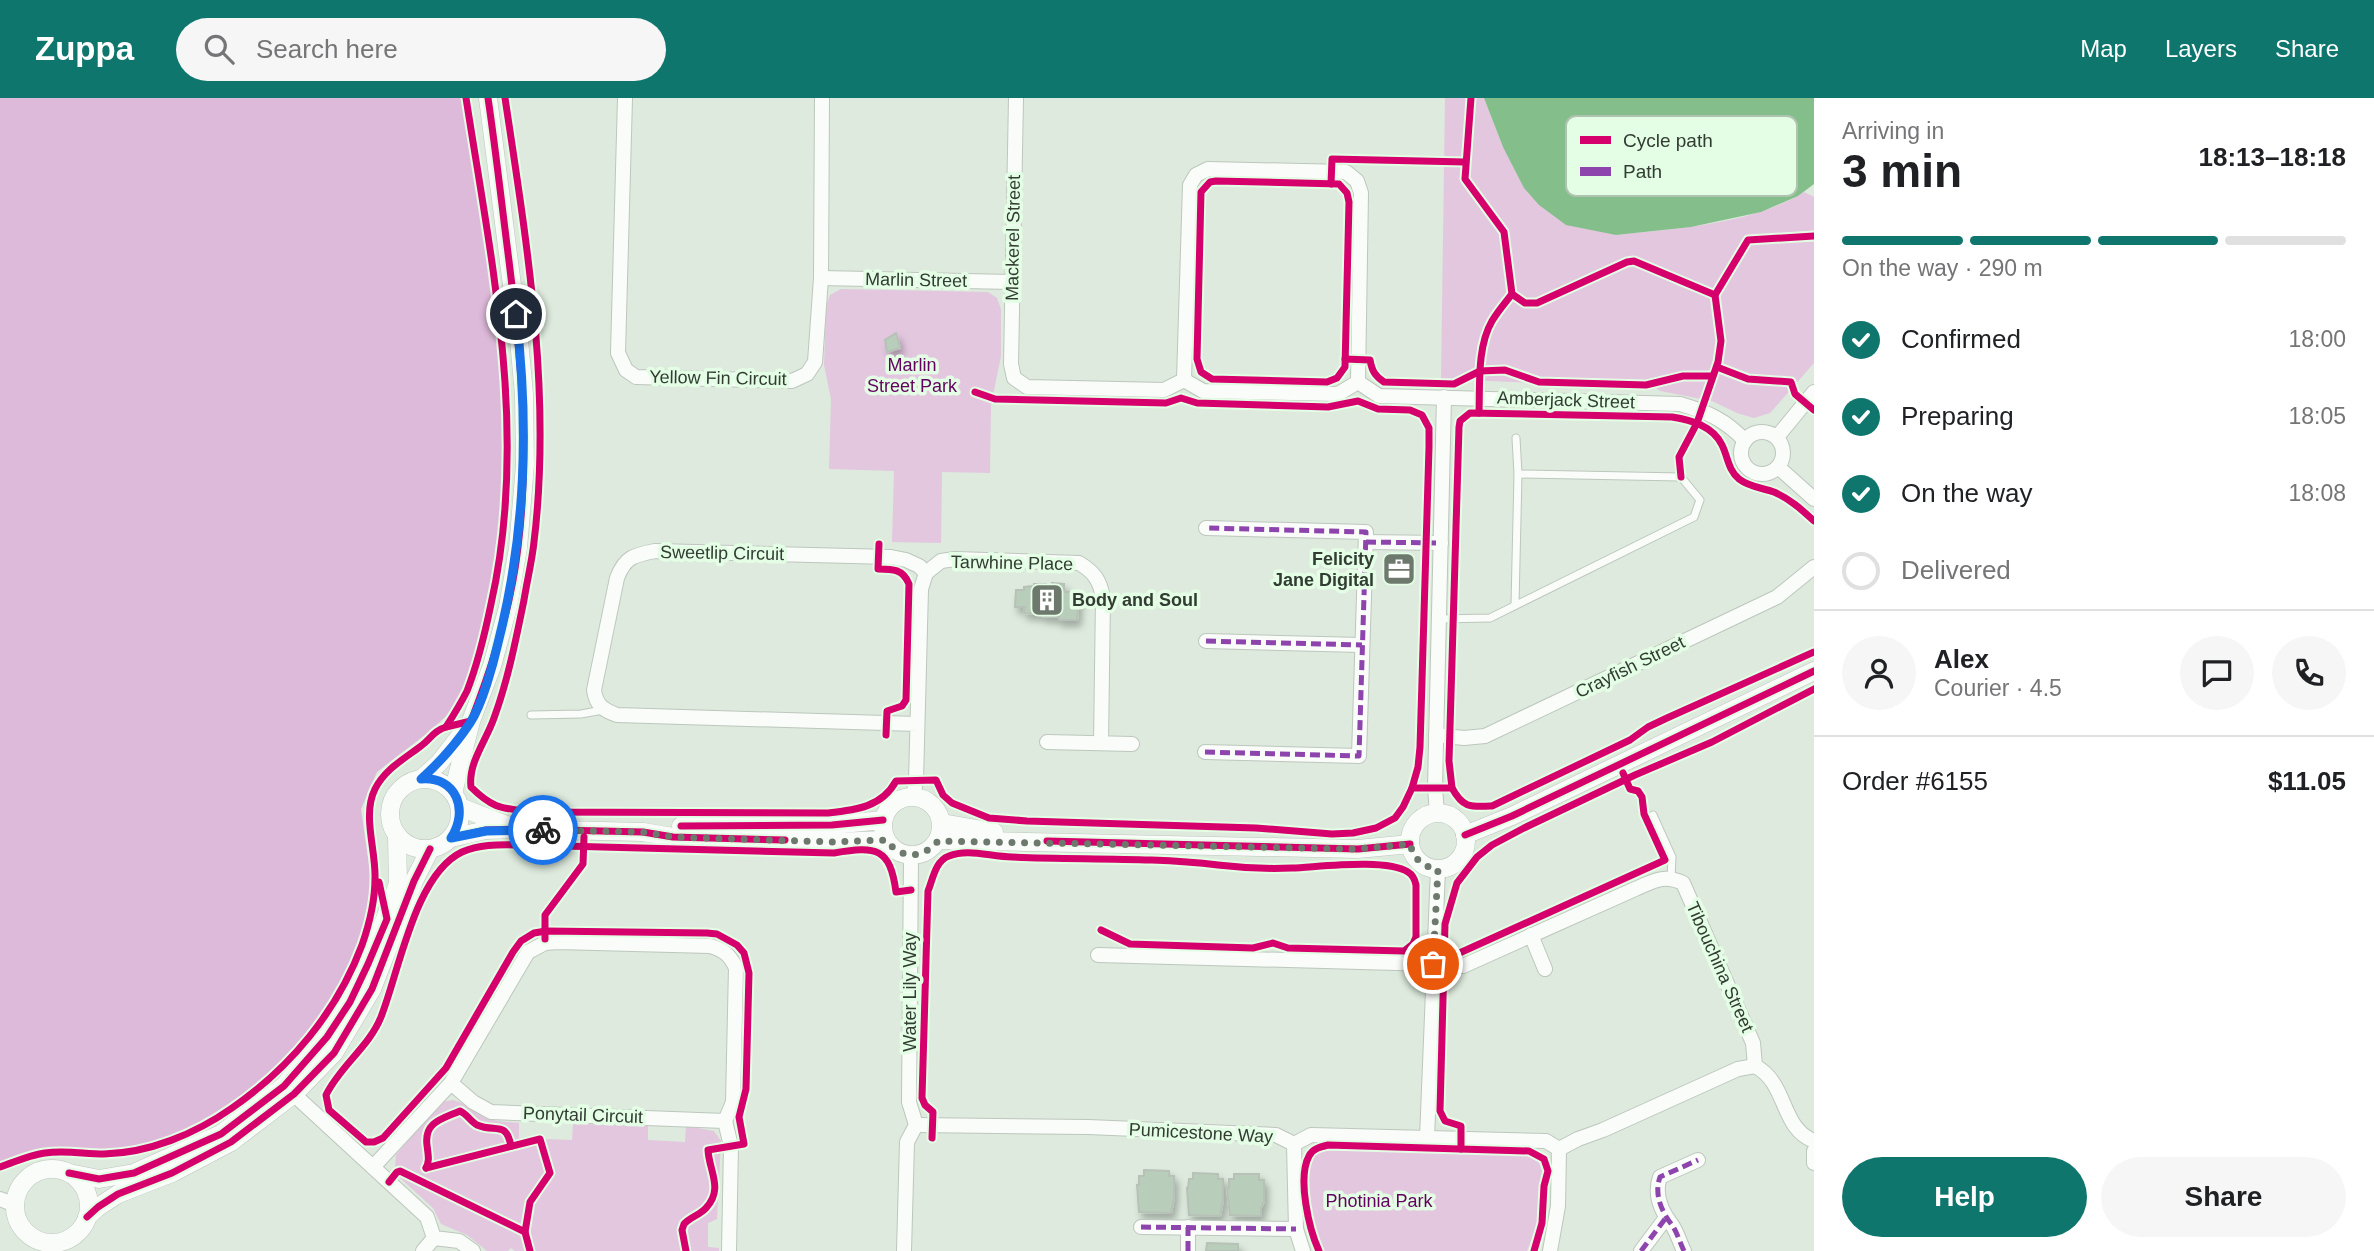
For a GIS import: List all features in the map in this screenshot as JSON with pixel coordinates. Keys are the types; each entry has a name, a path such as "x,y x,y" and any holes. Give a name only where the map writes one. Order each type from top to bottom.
{"street":[{"path":"397,835 414,848 430,849 442,845 458,828 457,800 471,721 492,666 508,607 518,548 524,465 524,394 488,98"},
{"name":"Yellow Fin Circuit","path":"625,98 618,353 626,370 636,377 792,381 807,374 815,362 821,278 822,98"},
{"name":"Mackerel Street","path":"1016,98 1011,364 1014,378 1027,387 1164,390 1184,380"},
{"path":"1208,169 1346,172 1357,181 1361,193 1358,382 1338,394 1203,391 1184,380 1189,185 1196,175 1208,169"},
{"name":"Marlin Street","path":"821,278 1012,282"},
{"name":"Amberjack Street","path":"1358,382 1379,396 1680,404 1716,416 1745,440"},
{"path":"1777,437 1814,392"},
{"path":"1437,813 1435,789 1444,397"},
{"path":"1760,431 1777,437 1784,455 1778,467 1766,474 1752,472 1742,461 1741,447 1745,440 1760,431"},
{"path":"1778,467 1814,499"},
{"path":"1205,752 1359,756 1366,542 1366,532 1206,528"},
{"path":"1366,542 1441,543"},
{"name":"Sweetlip Circuit","path":"603,710 595,700 594,690 617,578 622,564 636,555 655,551 891,557 906,560 926,573"},
{"name":"Tarwhine Place","path":"926,573 941,561 955,559 1079,563 1093,572 1101,583 1103,598 1101,743"},
{"name":"Crayfish Street","path":"1436,735 1464,738 1485,736 1777,597 1814,566"},
{"path":"913,797 916,781 921,589 926,573"},
{"path":"1206,641 1362,645"},
{"path":"1465,835 1512,816 1814,671"},
{"path":"603,710 617,715 917,724"},
{"path":"421,779 439,763 471,721"},
{"path":"1047,742 1132,744"},
{"path":"430,849 414,881 372,989 334,1053 231,1142 172,1173 118,1194 98,1207 87,1217 76,1234 58,1247 27,1233 7,1202 33,1174 45,1169 57,1169 99,1179 134,1173 221,1134 289,1090 350,1002 387,919 398,884 397,835 390,819 390,808 401,788 421,779 439,781 457,800 518,829"},
{"path":"913,797 923,799 933,804 939,813 940,832 932,849 911,856 901,854 886,840 883,820 894,803 913,797"},
{"path":"1437,813 1454,818 1465,835 1465,849 1461,857 1455,863 1438,869 1416,859 1410,844 1414,826 1420,819 1437,813"},
{"path":"643,832 682,826 832,825 883,820"},
{"path":"451,838 486,831 518,829 643,832 673,837 834,842 886,840"},
{"path":"940,832 1047,841 1358,849 1410,844"},
{"name":"Water Lily Way","path":"904,1251 907,1142 916,1125 909,1102 911,856"},
{"path":"1427,1138 1438,869"},
{"path":"1463,966 1660,878 1671,878"},
{"name":"Tibouchina Street","path":"1671,878 1683,883 1753,1043 1755,1066"},
{"path":"1531,935 1545,969"},
{"path":"373,1167 451,1083 528,952 545,943 710,946 721,949 731,957 736,968 733,1102 725,1121 731,1146 729,1251"},
{"path":"1098,955 1433,964"},
{"path":"1550,1251 1558,1206 1559,1149 1738,1069 1755,1066 1767,1072 1774,1081 1793,1125 1801,1136 1814,1141"},
{"name":"Ponytail Circuit","path":"451,1083 473,1102 491,1112 725,1121"},
{"path":"289,1090 428,1217 434,1238"},
{"name":"Pumicestone Way","path":"916,1125 1088,1127 1263,1134 1276,1135 1294,1144 1311,1135 1546,1142 1559,1149"},
{"path":"1294,1144 1296,1229 1303,1251"},
{"path":"1814,1151 1814,1163"},
{"path":"1684,1251 1673,1226 1665,1219 1656,1188 1660,1177 1698,1160"},
{"path":"69,1173 84,1187 89,1207 87,1217"},
{"path":"1641,1251 1665,1219"},
{"path":"1141,1227 1296,1229"},
{"path":"1188,1227 1188,1251"},
{"path":"423,1251 434,1238"},
{"path":"434,1238 459,1241 473,1251"}],"lane":[{"path":"1515,605 1518,474 1516,438"},
{"path":"1439,619 1490,618 1694,517 1700,500 1681,477 1518,474"},
{"path":"531,715 581,714 603,710"},
{"path":"1653,815 1672,857 1671,878"}],"green space":[{"path":"1445,98 1484,98 1503,147 1616,235 1738,218 1784,203 1804,192 1814,197 1814,363 1770,413 1754,418 1712,401 1656,388 1441,379"},
{"name":"Marlin Street Park","path":"841,289 988,292 997,298 1001,309 1001,356 991,405 990,473 942,472 941,543 892,542 894,471 829,469 831,399 824,365 826,306 830,295"},
{"path":"453,1100 489,1119 519,1123 519,1138 572,1140 573,1124 648,1125 648,1140 685,1142 686,1126 714,1131 721,1141 717,1219 708,1223 708,1247 719,1248 719,1251 515,1251 511,1248 508,1251 487,1251 467,1235 441,1224 433,1208 398,1176 395,1167 396,1155 434,1109 442,1102"},
{"name":"Photinia Park","path":"1323,1150 1525,1155 1533,1158 1542,1171 1537,1225 1527,1251 1324,1251 1315,1228 1309,1192 1313,1156"}],"shaded area":[{"path":"0,98 462,98 494,303 503,390 504,472 495,570 478,651 457,706 430,731 377,772 361,809 371,879 365,927 337,996 261,1089 201,1127 133,1149 45,1154 0,1169"},
{"path":"1484,98 1814,98 1814,184 1798,196 1761,212 1691,227 1616,235 1566,225 1539,205 1524,188 1503,147"}],"building":[{"path":"896,333 900,348 887,352 885,340"},
{"name":"Body and Soul","path":"1052,583 1064,584 1064,592 1079,592 1077,620 1059,620 1059,617 1024,613 1025,607 1015,607 1016,590 1024,590 1024,587 1034,584 1052,587"},
{"path":"1144,1170 1169,1171 1169,1176 1174,1176 1171,1213 1139,1212 1137,1185 1139,1176 1144,1176"},
{"path":"1193,1173 1218,1174 1218,1179 1223,1179 1220,1216 1189,1215 1187,1188 1189,1179 1193,1179"},
{"path":"1234,1174 1259,1174 1259,1180 1264,1180 1261,1216 1230,1215 1227,1188 1229,1179 1234,1179"},
{"path":"1207,1243 1238,1244 1238,1251 1206,1251"}],"marked path":[{"path":"1205,752 1359,756 1366,532 1206,528"},
{"path":"1366,542 1441,543"},
{"path":"1206,641 1362,645"},
{"path":"1684,1251 1662,1208 1658,1183 1660,1177 1698,1160"},
{"path":"1641,1251 1665,1219"},
{"path":"1141,1227 1296,1229"},
{"path":"1188,1227 1188,1251"}],"cycle path":[{"path":"0,1167 45,1153 104,1154 138,1150 155,1146 203,1126 253,1092 292,1057 325,1015 352,970 365,937 374,895 371,799 379,782 389,770 446,727 467,691 486,626 502,541 507,478 503,351 466,98"},
{"path":"446,727 471,721 487,679 511,592 522,511 524,439 520,369 488,98"},
{"path":"505,98 529,264 539,375 540,431 534,542 524,600 503,689 491,727 472,769 471,787 493,804 534,812 828,813 876,802 896,781 936,780 943,795 952,803 989,818 1353,833 1376,828 1395,818 1412,788 1452,788 1468,805 1492,806 1630,740 1648,727 1814,652"},
{"path":"1471,98 1465,179 1504,232 1512,294 1525,303 1537,303 1634,261 1715,295 1748,240 1814,236"},
{"path":"1331,184 1332,159 1465,162"},
{"path":"1216,181 1339,184 1347,193 1349,202 1345,367 1337,378 1327,382 1212,379 1201,372 1197,359 1201,192 1210,182 1216,181"},
{"path":"1479,413 1480,366 1487,331 1512,294"},
{"path":"1681,477 1679,457 1697,423 1718,362 1721,341 1715,295"},
{"path":"1345,359 1370,360 1374,373 1384,382 1454,384 1480,371 1505,370 1539,382 1646,385 1683,376 1712,376"},
{"path":"1717,367 1748,379 1791,382 1795,394 1814,410"},
{"path":"975,392 995,399 1166,403 1181,398 1197,403 1328,407 1358,401 1378,409 1410,410 1422,415 1429,428 1429,447 1420,747 1412,788"},
{"path":"1452,788 1449,761 1459,427 1460,421 1470,413 1672,417 1694,422 1718,438 1730,467 1739,479 1780,495 1814,521"},
{"path":"879,544 878,569 897,571 904,575 909,584 906,700 902,706 887,711 886,735"},
{"path":"1465,835 1512,816 1814,671"},
{"path":"1461,1149 1461,1126 1445,1121 1440,1111 1445,924 1457,883 1477,857 1492,845 1635,775 1712,742 1814,689"},
{"path":"1444,960 1665,860 1644,814 1642,797 1638,791 1630,789 1623,773"},
{"path":"681,826 832,825 883,820"},
{"path":"451,838 486,830 518,829 643,832 673,837 785,840"},
{"path":"545,939 545,915 583,864 584,837"},
{"path":"1047,841 1358,849 1410,844"},
{"path":"686,1251 682,1230 684,1224 706,1208 714,1194 708,1150 744,1144 739,1117 746,1089 749,973 744,953 737,945 717,934 707,933 534,933 521,941 513,952 446,1068 383,1138 366,1142 329,1110 326,1095 376,1028 420,902 432,881 446,864 462,852 493,845 834,853 870,850 885,858 890,866 896,892 911,890"},
{"path":"87,1217 118,1194 172,1173 231,1142 294,1094 334,1053 372,989 414,881 430,849"},
{"path":"932,1138 933,1112 922,1098 928,891 935,871 944,858 972,853 1012,857 1192,862 1265,868 1369,864 1408,872 1416,885 1416,937 1413,944 1404,951 1288,948 1273,943 1253,948 1130,944 1101,930"},
{"path":"69,1173 99,1179 134,1173 221,1134 284,1086 327,1037 350,1002 368,964 387,919 379,882"},
{"path":"426,1168 428,1131 436,1122 460,1111 477,1125 503,1130 511,1146"},
{"path":"426,1168 540,1139 550,1173 530,1202 525,1232"},
{"path":"1319,1251 1308,1217 1304,1177 1310,1154 1328,1145 1529,1151 1544,1159 1548,1171 1544,1186 1542,1223 1534,1251"},
{"path":"389,1182 400,1171 525,1232 530,1251"}],"way so far":[{"path":"543,830 643,832 673,837 834,842 886,840 901,854 911,856 932,849 938,841 1358,849 1410,844 1416,859 1430,868 1438,869 1433,964"}],"place":[{"name":"Felicity Jane Digital","path":"1399,569"},
{"name":"Body and Soul","path":"1047,600"}],"route":[{"path":"516,314 524,394 524,465 518,548 508,607 492,666 471,721 439,763 421,779 433,779 444,784 459,803 461,816 458,828 451,838 486,831 543,830"}]}
